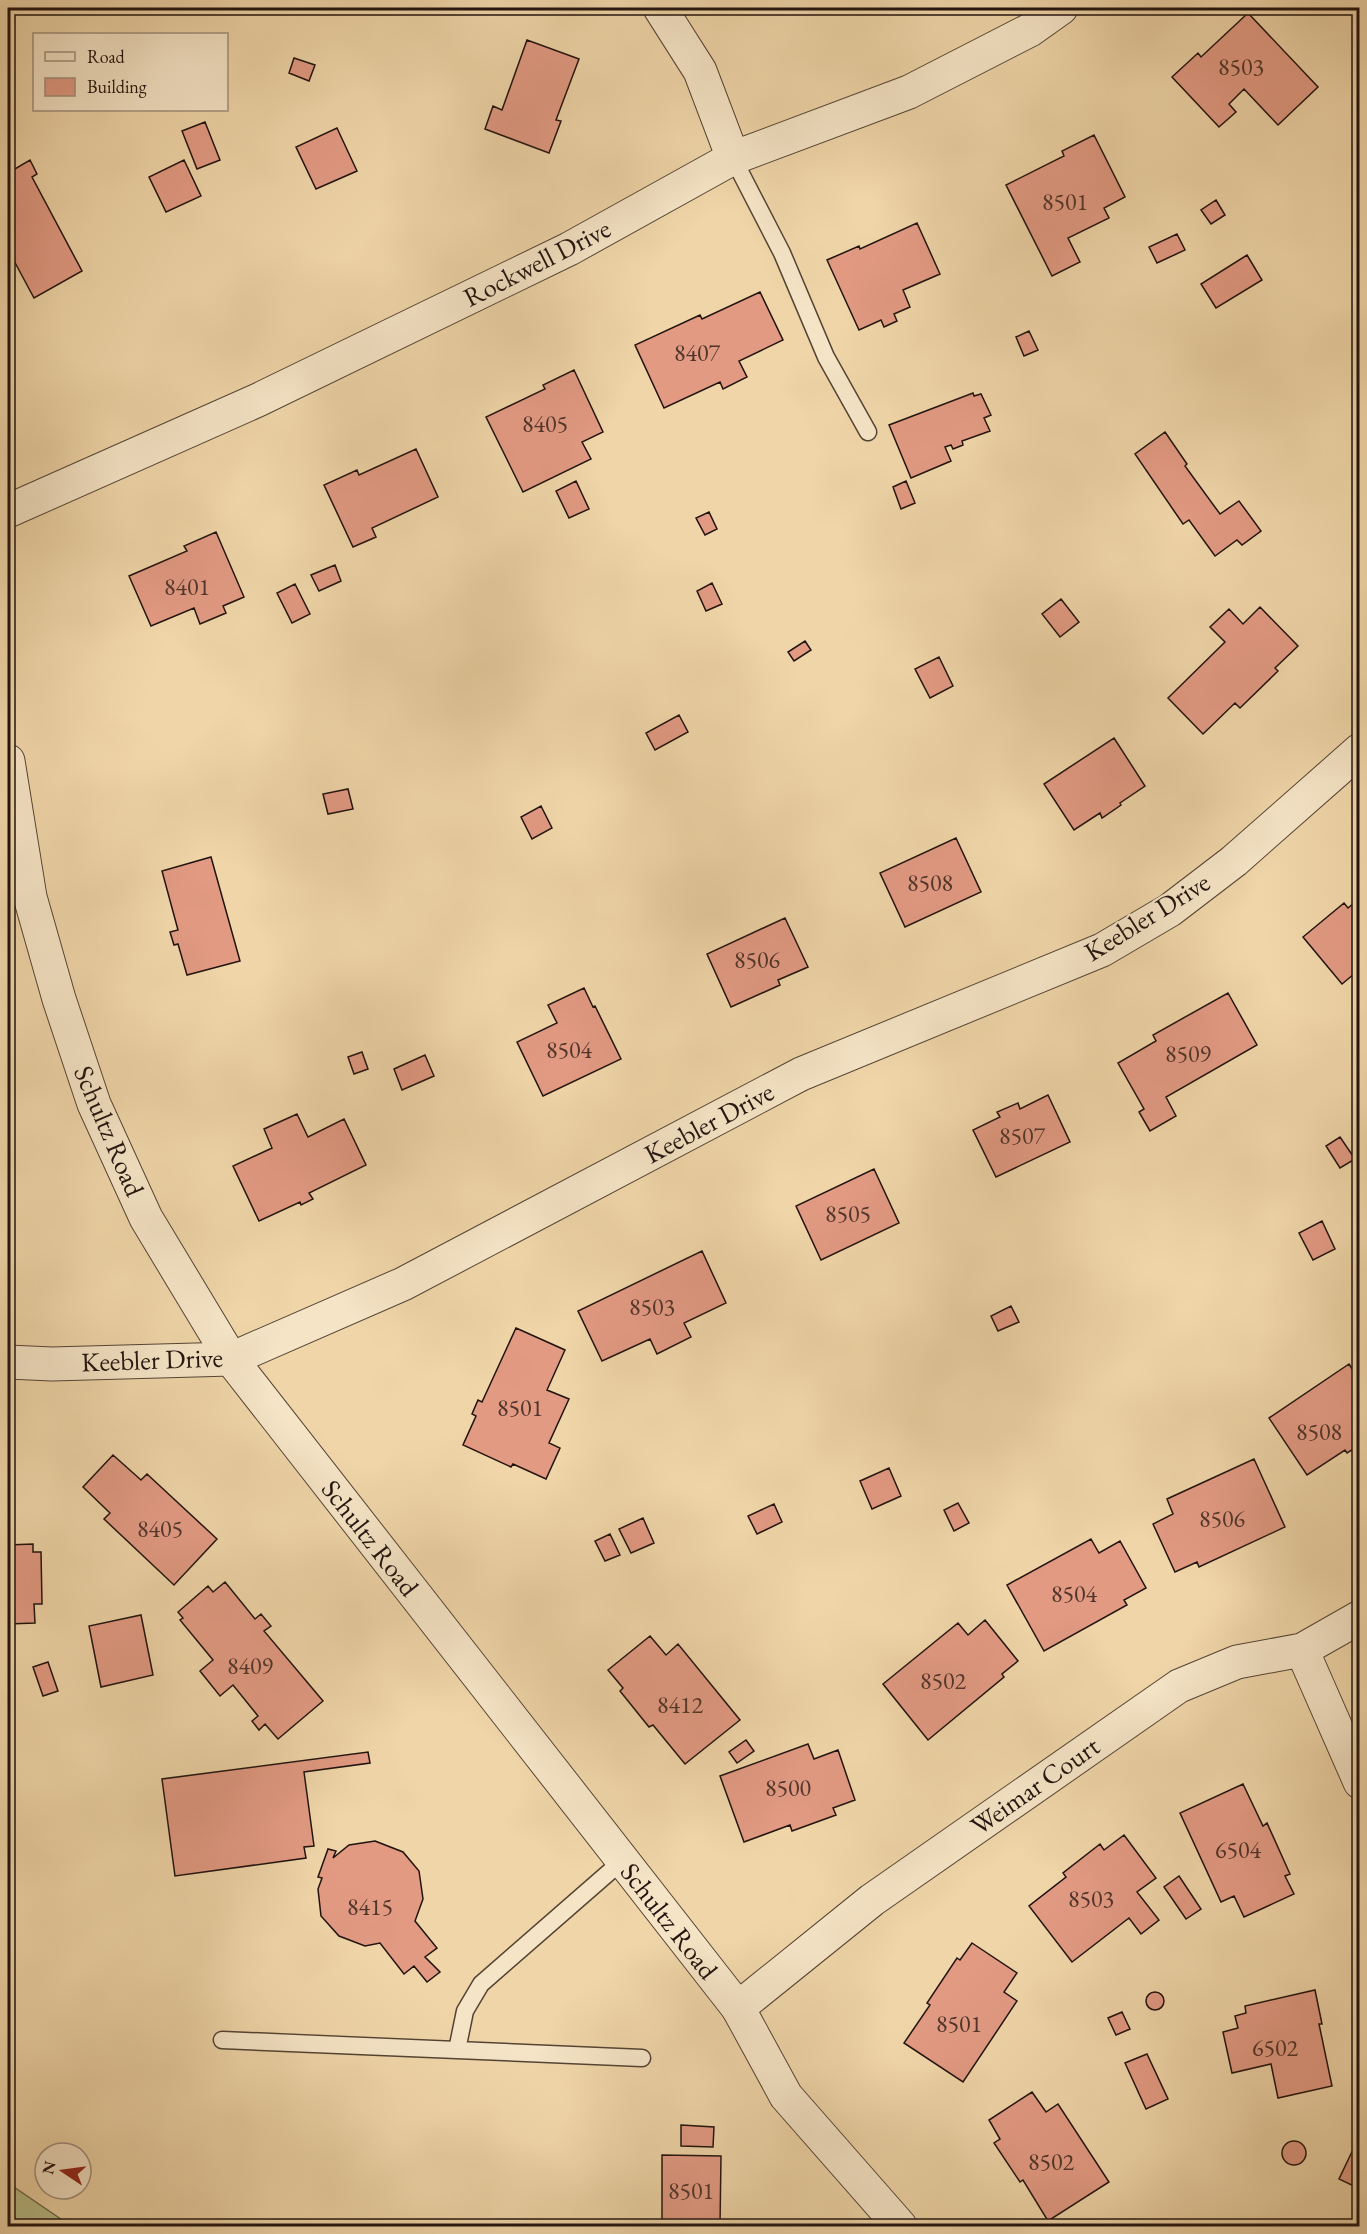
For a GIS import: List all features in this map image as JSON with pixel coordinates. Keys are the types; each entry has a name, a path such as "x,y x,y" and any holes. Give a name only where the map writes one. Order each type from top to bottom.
{"street":[{"path":"660,8 700,71 733,158"},
{"name":"Rockwell Drive","path":"8,511 258,400 569,249 733,158 909,92 1030,30 1061,8"},
{"name":"Keebler Drive","path":"8,1362 52,1364 231,1359 403,1284 801,1074 1102,950 1170,910 1234,861 1359,750"},
{"name":"Schultz Road","path":"8,762 30,897 59,999 94,1104 146,1218 231,1359 738,2008 786,2096 900,2226"},
{"name":"Weimar Court","path":"738,2008 872,1900 1179,1686 1237,1662 1302,1650 1359,1617"},
{"path":"1302,1650 1359,1782"}],"lane":[{"path":"733,158 782,253 826,357 868,432"},
{"path":"457,2050 465,2011 481,1984 622,1861"},
{"path":"222,2040 642,2058"}],"green space":[{"path":"8,2183 71,2226 8,2226"}],"building":[{"path":"1248,13 1318,87 1278,125 1244,89 1229,104 1236,112 1219,127 1172,77 1198,53 1201,57"},
{"path":"527,40 579,59 556,120 561,121 549,153 485,129 493,106 502,110"},
{"path":"294,58 315,65 309,81 289,73"},
{"path":"205,122 220,160 197,169 182,131"},
{"path":"337,128 357,171 316,189 296,147"},
{"path":"1094,135 1125,197 1104,208 1109,218 1068,238 1080,262 1052,276 1006,185 1064,156 1062,151"},
{"path":"30,160 37,174 32,177 82,271 34,298 12,257 8,260 8,173"},
{"path":"184,160 201,196 166,212 149,177"},
{"path":"1216,200 1225,215 1211,224 1201,210"},
{"path":"917,223 940,274 903,290 910,307 894,314 897,321 884,327 881,320 859,330 827,260 859,246 860,249"},
{"path":"1177,234 1185,250 1157,263 1149,247"},
{"path":"1247,255 1262,280 1216,308 1201,284"},
{"path":"760,292 783,340 739,361 747,377 723,389 720,382 664,408 635,345 700,315 702,319"},
{"path":"1029,331 1038,350 1024,356 1016,337"},
{"path":"574,370 603,432 582,442 591,459 523,492 486,417 545,389 543,385"},
{"path":"973,393 974,396 981,394 991,415 984,418 990,431 962,441 963,445 953,449 951,445 945,447 951,461 911,478 889,425"},
{"path":"1165,432 1187,464 1185,466 1220,514 1239,501 1261,531 1242,545 1237,540 1215,556 1189,520 1183,524 1135,454"},
{"path":"416,449 438,497 372,528 376,537 353,547 324,485 357,470 359,475"},
{"path":"576,481 589,509 569,518 556,491"},
{"path":"906,481 915,503 901,509 893,487"},
{"path":"709,512 717,529 705,535 696,518"},
{"path":"216,532 244,597 223,606 226,613 200,624 194,608 151,626 129,576 187,551 184,546"},
{"path":"335,565 341,581 319,591 311,575"},
{"path":"712,583 722,604 706,611 697,591"},
{"path":"295,584 310,614 292,623 277,593"},
{"path":"1061,599 1079,622 1060,637 1042,614"},
{"path":"1260,607 1298,646 1275,668 1278,671 1240,708 1235,703 1203,734 1168,698 1225,642 1210,627 1229,609 1243,624"},
{"path":"805,641 811,650 794,661 788,652"},
{"path":"939,657 953,686 930,698 915,669"},
{"path":"679,715 688,732 655,750 646,733"},
{"path":"1114,738 1145,786 1102,818 1100,813 1074,830 1044,784"},
{"path":"348,789 353,809 328,814 323,794"},
{"path":"541,806 552,828 532,839 521,817"},
{"path":"956,838 981,892 905,927 880,873"},
{"path":"211,857 240,961 187,975 178,944 174,945 170,932 178,930 162,871"},
{"path":"1360,898 1360,969 1342,984 1303,937 1344,903 1348,908"},
{"path":"785,918 808,967 778,980 780,985 731,1007 707,954"},
{"path":"584,988 621,1059 543,1096 517,1042 557,1023 548,1005"},
{"path":"1228,993 1257,1045 1166,1097 1176,1116 1150,1131 1139,1112 1144,1109 1118,1063 1156,1041 1153,1035"},
{"path":"362,1052 368,1069 354,1074 348,1057"},
{"path":"425,1055 434,1076 402,1090 394,1069"},
{"path":"1048,1095 1070,1142 996,1177 973,1130 1000,1117 997,1112 1018,1103 1020,1109"},
{"path":"297,1114 308,1137 344,1119 366,1165 309,1193 313,1199 301,1205 300,1202 259,1221 233,1166 272,1148 264,1129"},
{"path":"1340,1137 1355,1159 1340,1168 1326,1146"},
{"path":"874,1169 899,1223 821,1260 796,1206"},
{"path":"1322,1221 1335,1249 1313,1260 1299,1233"},
{"path":"702,1251 726,1303 684,1323 691,1337 657,1354 650,1339 602,1361 578,1311"},
{"path":"1011,1306 1019,1322 998,1331 991,1316"},
{"path":"516,1328 565,1350 547,1390 569,1399 549,1443 560,1448 546,1479 513,1464 511,1467 463,1445 476,1416 472,1414 478,1400 482,1402"},
{"path":"1349,1364 1357,1377 1360,1375 1360,1445 1347,1453 1345,1450 1307,1475 1269,1418"},
{"path":"113,1455 141,1480 147,1474 217,1539 174,1585 104,1519 110,1513 83,1487"},
{"path":"1254,1459 1285,1527 1199,1567 1197,1562 1175,1572 1153,1524 1173,1514 1167,1499"},
{"path":"889,1468 901,1496 872,1509 860,1481"},
{"path":"958,1503 969,1523 954,1531 944,1510"},
{"path":"774,1504 782,1522 757,1534 748,1516"},
{"path":"643,1518 654,1543 631,1553 619,1529"},
{"path":"610,1534 620,1555 605,1561 595,1541"},
{"path":"1091,1539 1099,1553 1120,1541 1146,1588 1124,1600 1127,1605 1044,1651 1007,1585"},
{"path":"33,1544 33,1552 41,1552 42,1604 34,1604 35,1623 8,1624 8,1545"},
{"path":"225,1582 255,1619 261,1614 271,1626 264,1631 323,1701 278,1739 265,1724 259,1730 252,1721 258,1716 233,1685 220,1696 200,1671 213,1660 180,1620 183,1618 178,1612 208,1586 213,1592"},
{"path":"141,1615 153,1675 101,1687 89,1626"},
{"path":"985,1620 1018,1661 1002,1674 1004,1677 928,1740 883,1684 958,1623 968,1635"},
{"path":"650,1636 666,1655 678,1644 740,1720 685,1764 653,1725 649,1727 620,1691 623,1688 608,1670"},
{"path":"48,1662 58,1691 43,1696 33,1667"},
{"path":"746,1740 754,1751 737,1763 729,1752"},
{"path":"808,1744 814,1759 838,1750 855,1800 833,1808 836,1815 792,1831 790,1825 744,1842 720,1776"},
{"path":"368,1752 370,1763 304,1772 314,1846 304,1847 306,1858 175,1876 162,1779"},
{"path":"1243,1784 1263,1826 1267,1823 1290,1874 1285,1876 1294,1894 1244,1917 1234,1896 1221,1902 1180,1813"},
{"path":"1124,1835 1156,1878 1137,1892 1159,1920 1141,1934 1129,1918 1072,1962 1029,1906 1066,1877 1063,1873 1100,1844 1104,1850"},
{"path":"375,1841 403,1852 419,1871 423,1899 415,1921 437,1948 425,1957 440,1972 427,1982 414,1966 404,1974 380,1943 365,1946 339,1936 321,1916 318,1889 322,1878 318,1877 328,1849 336,1851 333,1858 349,1845"},
{"path":"1179,1876 1201,1909 1186,1919 1164,1887"},
{"path":"972,1943 1017,1973 1004,1992 1017,2001 963,2082 904,2043 930,2005 927,2003 957,1958 960,1960"},
{"path":"1315,1990 1322,2024 1319,2024 1332,2086 1278,2098 1271,2064 1232,2073 1223,2032 1238,2028 1235,2016 1246,2013 1245,2006"},
{"path":"1155,1992 1161,1995 1164,2001 1161,2007 1155,2010 1149,2007 1146,2001 1149,1995"},
{"path":"1122,2012 1130,2029 1116,2035 1108,2018"},
{"path":"1147,2054 1168,2099 1146,2109 1125,2063"},
{"path":"1032,2092 1046,2112 1058,2104 1109,2182 1048,2221 1023,2180 1020,2182 994,2143 1000,2139 989,2120"},
{"path":"681,2125 714,2127 713,2147 681,2146"},
{"path":"1360,2135 1360,2189 1339,2179"},
{"path":"1294,2141 1303,2144 1306,2153 1303,2162 1294,2165 1285,2162 1282,2153 1285,2144"},
{"path":"662,2155 721,2156 720,2226 662,2226"}]}
